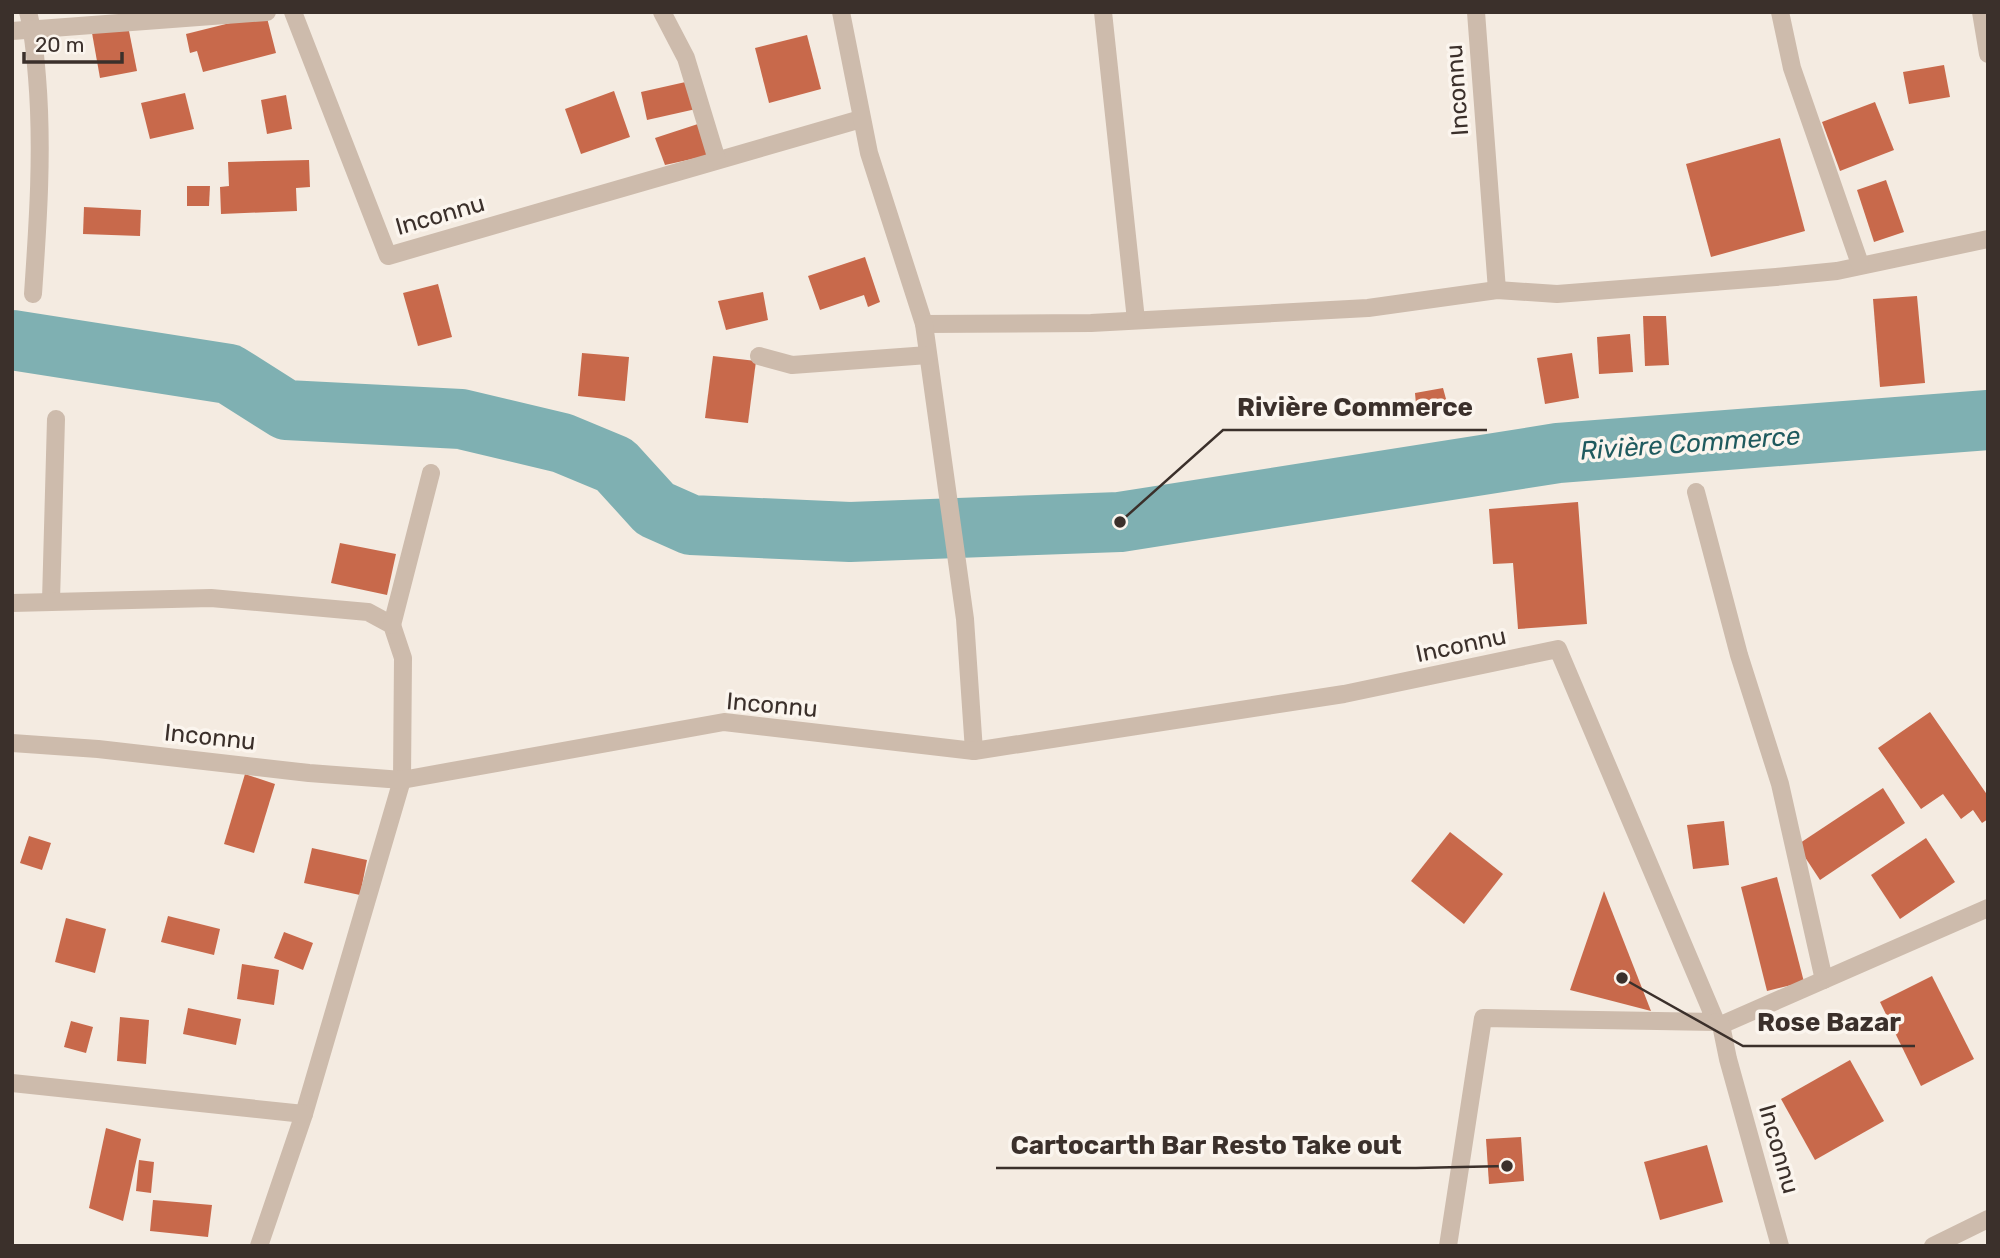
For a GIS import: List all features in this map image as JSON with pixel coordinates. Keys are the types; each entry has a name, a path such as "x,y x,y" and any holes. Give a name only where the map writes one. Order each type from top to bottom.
{"street":[{"path":"12,31 30,21 267,12"},
{"name":"Inconnu","path":"293,12 388,256 861,119"},
{"path":"662,12 685,58 717,160"},
{"path":"841,12 869,153 924,324 965,619 974,751"},
{"path":"1103,12 1136,320"},
{"name":"Inconnu","path":"1476,12 1497,290"},
{"path":"1780,12 1791,68 1860,264"},
{"path":"1981,12 1988,54"},
{"path":"30,21 39,110 40,168 33,294"},
{"path":"924,324 1091,323 1368,308 1497,290 1557,294 1776,278 1837,271 1988,239"},
{"path":"759,356 792,365 928,355"},
{"path":"51,601 55,419"},
{"path":"259,1246 304,1114 402,780 403,658 392,625 431,473"},
{"path":"1696,492 1739,655 1780,784 1825,979"},
{"path":"12,603 211,598 368,612 392,625"},
{"name":"Inconnu","path":"12,743 98,749 309,773 402,780 724,722 974,751 1344,694 1559,649 1718,1024 1780,1246"},
{"path":"1448,1246 1483,1018 1718,1024 1988,908"},
{"path":"12,1083 304,1114"},
{"path":"1933,1246 1988,1219"}],"building":[{"path":"266,14 276,53 203,72 197,51 190,53 186,34"},
{"path":"128,26 137,71 100,78 92,33"},
{"path":"807,35 821,89 769,103 755,48"},
{"path":"1944,65 1950,97 1909,104 1903,72"},
{"path":"690,81 696,109 647,120 641,92"},
{"path":"614,91 630,137 581,154 565,109"},
{"path":"185,93 194,129 150,139 141,103"},
{"path":"286,95 292,129 267,134 261,100"},
{"path":"1875,102 1894,150 1840,171 1822,122"},
{"path":"701,123 710,155 665,165 655,138"},
{"path":"1780,138 1805,231 1711,257 1686,164"},
{"path":"309,160 310,187 296,188 297,211 221,214 220,187 229,186 228,162"},
{"path":"1886,180 1904,232 1874,242 1857,190"},
{"path":"187,186 210,186 209,206 187,206"},
{"path":"84,207 141,210 140,236 83,234"},
{"path":"865,257 880,302 868,307 864,295 820,310 808,276"},
{"path":"438,284 452,337 418,346 403,293"},
{"path":"763,292 768,320 726,330 718,301"},
{"path":"1917,296 1925,383 1880,387 1873,299"},
{"path":"1643,316 1666,316 1669,365 1645,366"},
{"path":"1630,334 1633,372 1599,374 1597,337"},
{"path":"582,353 629,357 625,401 578,396"},
{"path":"1572,353 1579,398 1545,404 1537,358"},
{"path":"713,356 756,361 748,423 705,418"},
{"path":"1443,388 1449,410 1417,415 1415,393"},
{"path":"1578,502 1587,624 1518,629 1513,563 1493,564 1489,509"},
{"path":"340,543 396,554 387,595 331,583"},
{"path":"1930,712 1988,796 1988,819 1982,823 1973,810 1961,819 1943,794 1921,809 1878,748"},
{"path":"245,774 275,784 254,853 224,844"},
{"path":"1883,788 1905,823 1820,880 1797,845"},
{"path":"1724,821 1729,865 1693,869 1687,825"},
{"path":"1450,832 1503,874 1464,924 1411,881"},
{"path":"29,836 51,843 42,870 20,863"},
{"path":"1926,838 1955,882 1900,919 1871,875"},
{"path":"312,848 367,860 360,895 304,883"},
{"path":"1777,877 1804,982 1767,991 1741,887"},
{"path":"1604,891 1651,1011 1570,990"},
{"path":"168,916 220,929 214,955 161,942"},
{"path":"66,918 106,929 95,973 55,962"},
{"path":"284,932 313,943 303,970 274,958"},
{"path":"242,964 279,970 274,1005 237,999"},
{"path":"1932,976 1974,1059 1921,1086 1880,1002"},
{"path":"188,1008 241,1019 236,1045 183,1034"},
{"path":"120,1017 149,1020 146,1064 117,1061"},
{"path":"71,1021 93,1027 86,1053 64,1047"},
{"path":"1850,1060 1884,1121 1815,1160 1781,1099"},
{"path":"106,1128 141,1139 123,1221 89,1208"},
{"path":"1521,1137 1524,1181 1489,1184 1486,1139"},
{"path":"1707,1145 1723,1202 1660,1220 1644,1162"},
{"path":"139,1160 154,1162 151,1193 136,1191"},
{"path":"153,1200 212,1205 208,1237 150,1231"}],"waterway":[{"name":"Rivière Commerce","path":"12,340 229,374 286,410 461,419 562,443 615,465 655,509 691,525 850,532 1120,522 1558,453 1988,420"}],"place":[{"name":"Rivière Commerce","path":"1120,522"},
{"name":"Rose Bazar","path":"1622,978"},
{"name":"Cartocarth Bar Resto Take out","path":"1507,1166"}]}
